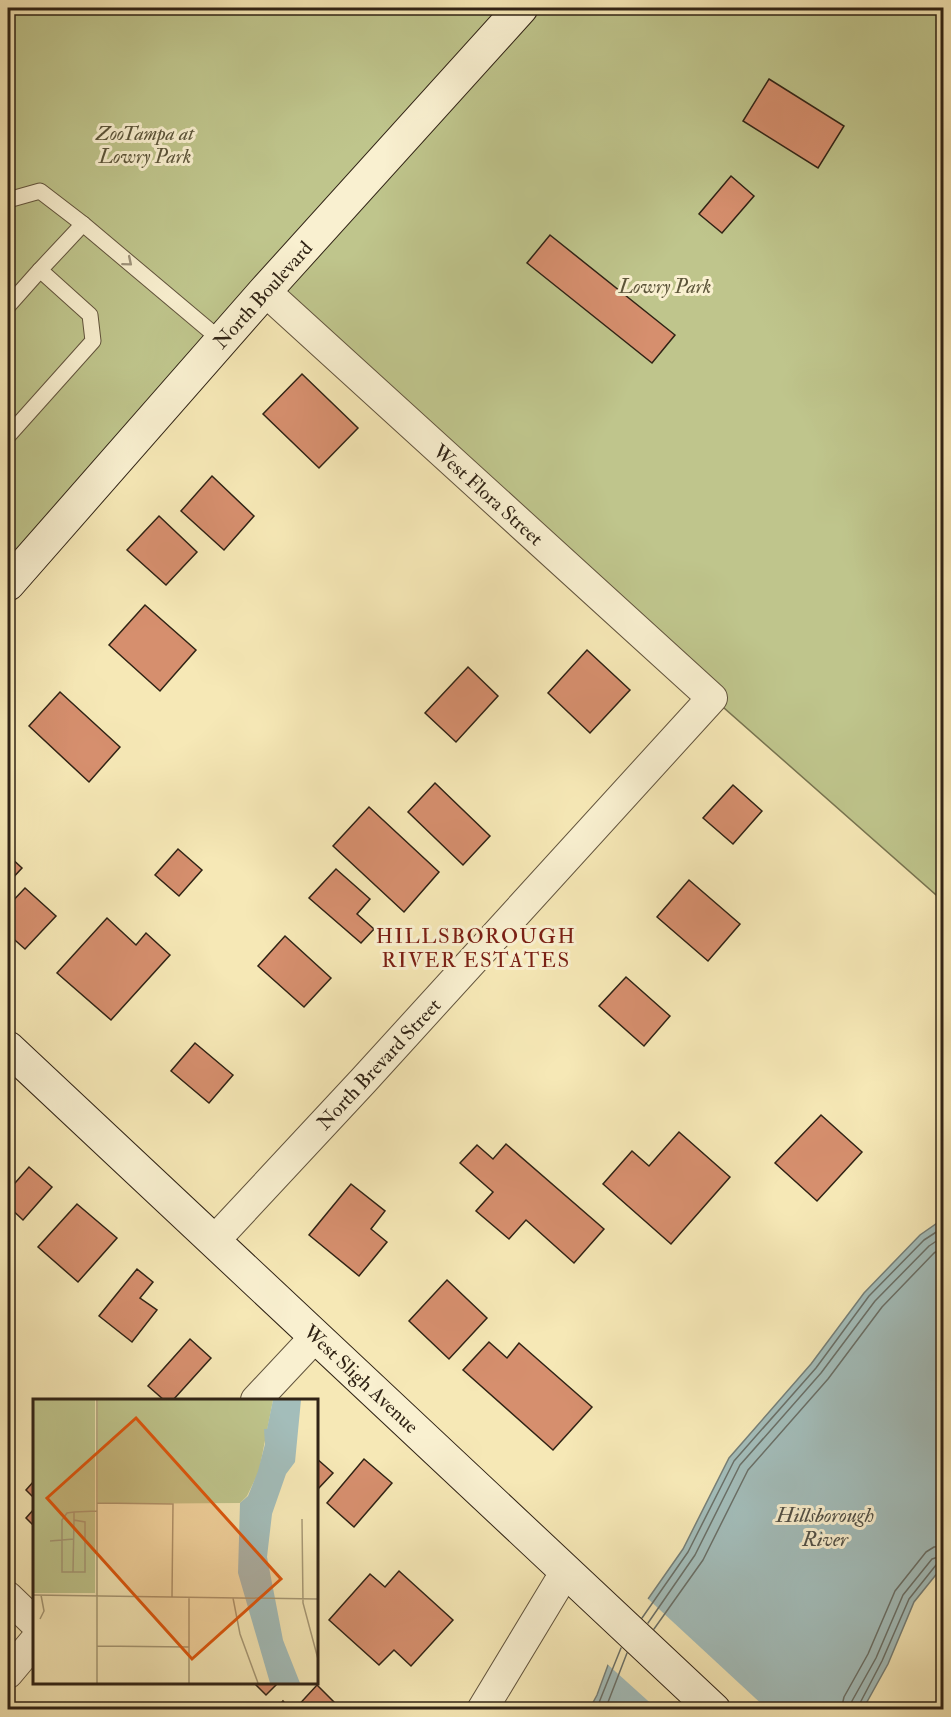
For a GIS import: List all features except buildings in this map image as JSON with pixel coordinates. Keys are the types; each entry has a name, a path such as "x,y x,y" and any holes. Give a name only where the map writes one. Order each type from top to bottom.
{"main road":[{"name":"North Boulevard","path":"8,584 265,291 521,8"},
{"name":"West Sligh Avenue","path":"8,1048 714,1710"}],"street":[{"name":"West Flora Street","path":"265,291 712,698"},
{"name":"North Brevard Street","path":"214,1241 712,698"},
{"path":"258,1399 315,1336"},
{"path":"482,1710 574,1579"},
{"path":"8,1597 33,1621"},
{"path":"8,1673 33,1643"}],"lane":[{"path":"8,200 40,191 83,224 222,341"},
{"path":"8,306 83,224"},
{"path":"8,436 93,341 90,315 40,270"}],"green space":[{"name":"ZooTampa at Lowry Park","path":"8,8 500,8 8,560"},
{"name":"Lowry Park","path":"536,8 943,8 943,901 267,305"}],"water":[{"name":"Hillsborough River","path":"943,1219 943,1566 914,1602 888,1664 863,1709 589,1710 615,1646 683,1549 729,1458 811,1364 864,1293 920,1235"}],"pier":[{"path":"646,1597 767,1709 657,1709 606,1663 613,1644"}],"district":[{"name":"HILLSBOROUGH RIVER ESTATES","path":"476,948"}]}
